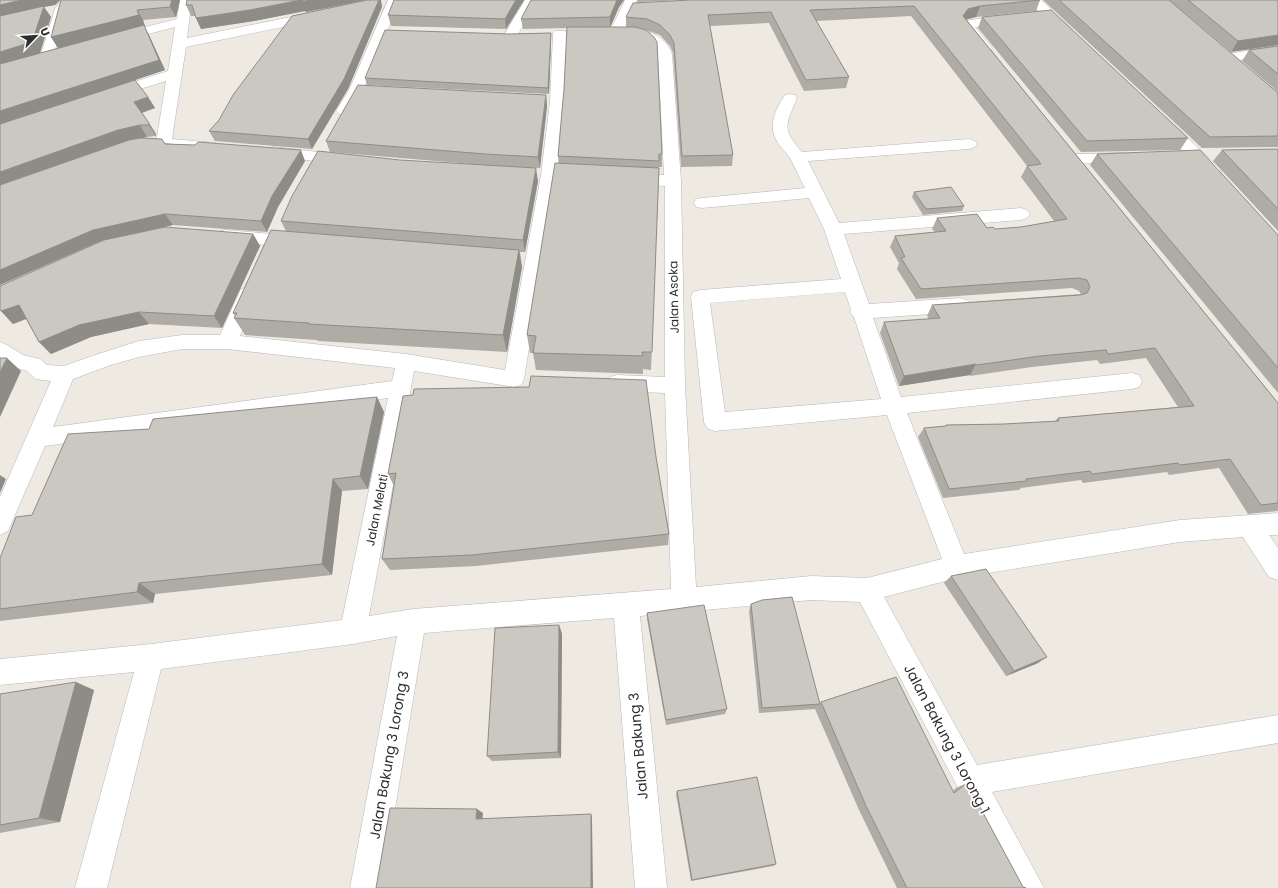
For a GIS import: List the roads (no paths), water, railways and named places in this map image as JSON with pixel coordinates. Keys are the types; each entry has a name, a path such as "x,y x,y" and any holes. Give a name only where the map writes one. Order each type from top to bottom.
{"street":[{"path":"164,143 186,0"},
{"path":"377,3 393,0"},
{"path":"337,123 356,90 382,31 393,0"},
{"path":"525,35 505,35 532,0"},
{"path":"1034,0 1077,41"},
{"path":"46,13 64,4"},
{"path":"47,57 64,4"},
{"path":"592,33 616,33 633,5"},
{"path":"180,44 326,14"},
{"path":"991,56 968,27 970,24 976,22 1049,15"},
{"path":"107,41 183,21"},
{"path":"382,31 397,32"},
{"name":"Jalan Asoka","path":"616,33 643,35 659,41 664,47 673,181 675,385 684,600"},
{"path":"514,379 526,260 549,175 549,101 561,34"},
{"path":"1227,58 1278,50"},
{"path":"0,72 62,53"},
{"path":"95,100 175,73"},
{"path":"356,90 372,91"},
{"path":"790,98 778,129 780,136 798,157 833,229 860,312 894,406 957,567"},
{"path":"1154,113 1197,155 1222,183"},
{"path":"147,143 227,148"},
{"path":"798,157 969,144"},
{"path":"306,175 321,149"},
{"path":"257,151 321,149 357,161"},
{"path":"1091,178 1071,153 1136,157"},
{"path":"1174,156 1219,154"},
{"path":"611,178 673,181"},
{"path":"702,203 816,192"},
{"path":"833,229 1021,214"},
{"path":"211,235 313,243"},
{"path":"226,342 255,281"},
{"path":"851,285 700,297 715,422 894,406 1132,381"},
{"path":"860,312 978,304"},
{"path":"0,350 17,361 33,365 42,373 65,374 102,360 139,349 182,342 226,342 406,362 514,379 537,380"},
{"name":"Jalan Melati","path":"352,631 406,362"},
{"path":"0,524 65,374"},
{"path":"598,382 675,385"},
{"path":"37,438 401,388"},
{"path":"0,672 151,657 352,631 413,621 626,605 811,588 867,590 957,567 1180,531 1278,524"},
{"path":"1249,526 1278,569"},
{"name":"Jalan Bakung 3 Lorong 1","path":"867,590 1028,888"},
{"name":"Jalan Bakung 3","path":"626,605 651,888"},
{"name":"Jalan Bakung 3 Lorong 3","path":"366,888 413,621"},
{"path":"91,888 151,657"},
{"path":"970,781 1278,729"}]}
